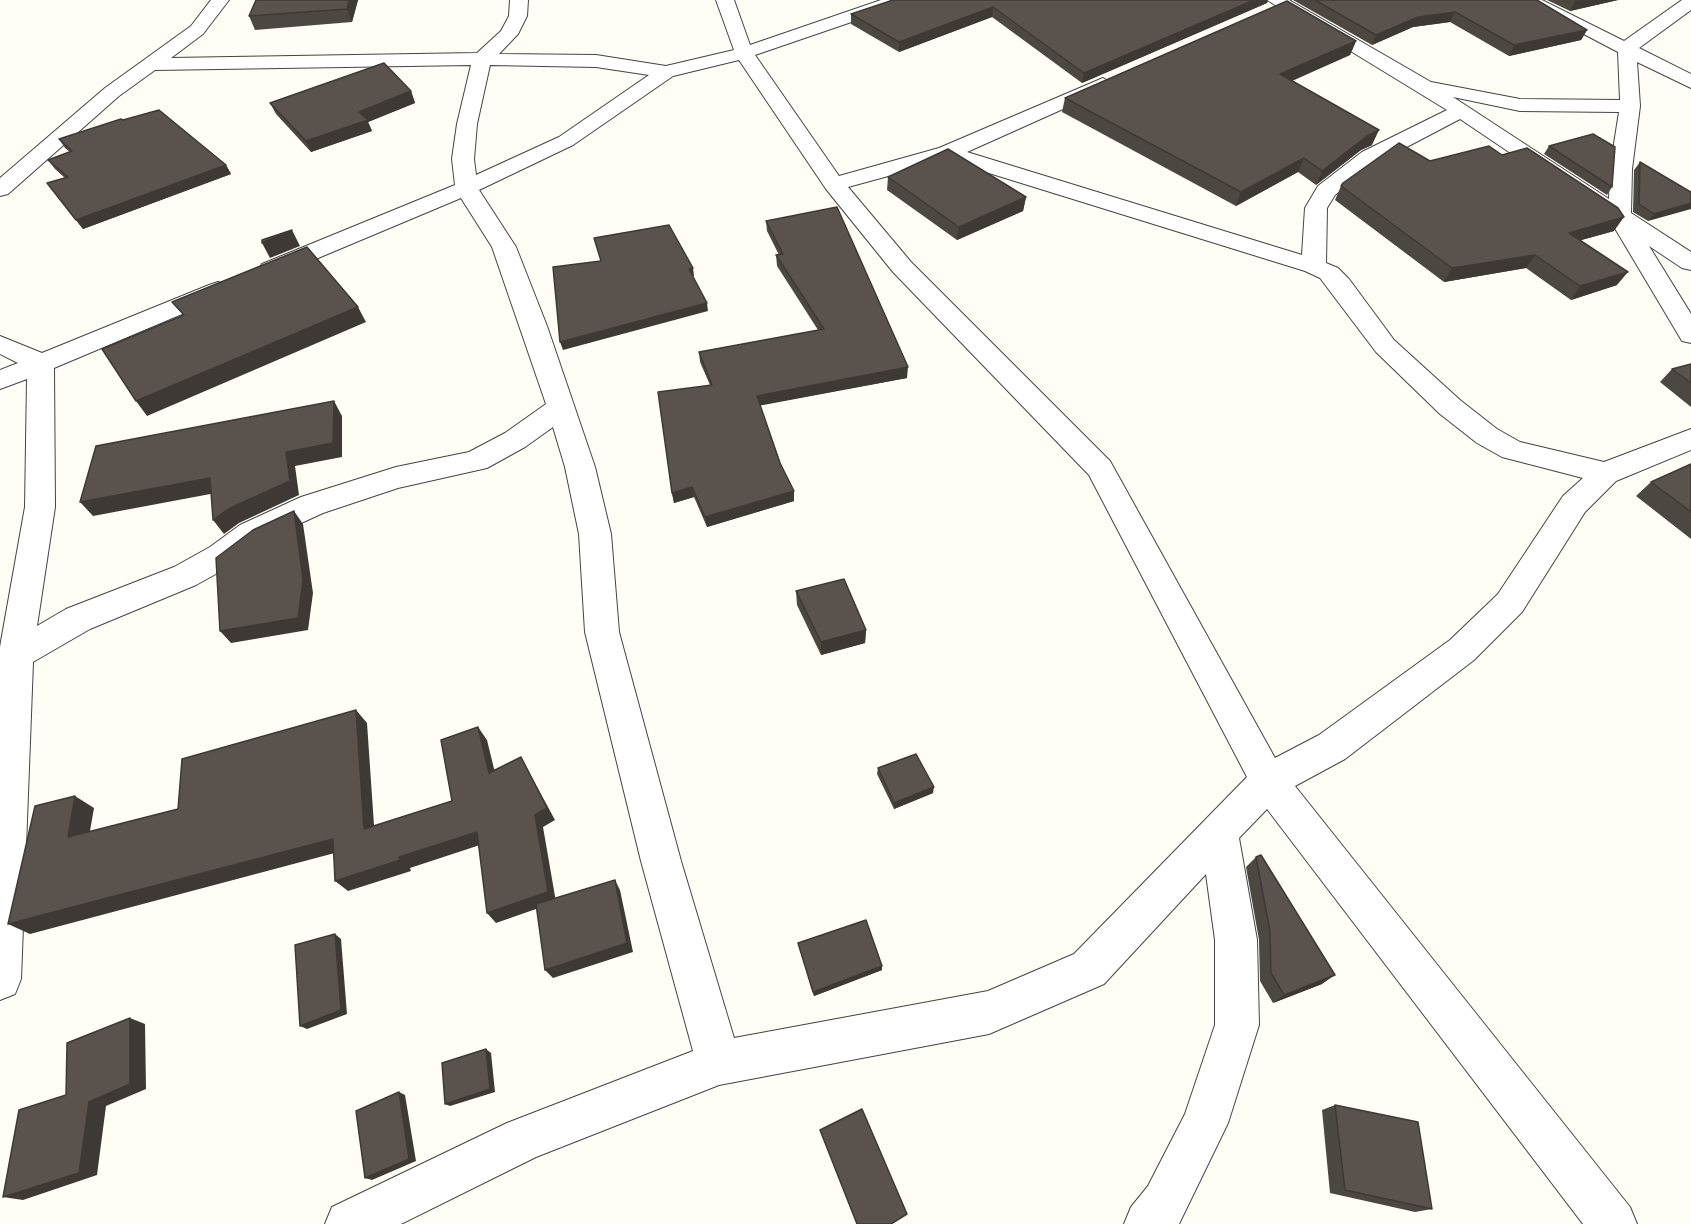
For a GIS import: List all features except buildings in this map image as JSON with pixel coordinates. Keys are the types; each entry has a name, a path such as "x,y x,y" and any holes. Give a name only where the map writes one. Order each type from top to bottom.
{"street":[{"path":"0,189 78,120 197,30 220,0"},
{"path":"519,0 518,16 509,33 482,59 467,124 463,159 466,188 504,247 534,326 579,467 595,534 602,632 661,861 719,1063"},
{"path":"725,0 744,53 779,100 834,184 902,267 1100,468 1268,781 1613,1224"},
{"path":"0,380 466,188 566,141 666,72 744,53 898,0"},
{"path":"1528,0 1691,82"},
{"path":"1627,48 1691,2"},
{"path":"1274,6 1419,83 1459,112 1691,263"},
{"path":"1627,48 1630,106 1621,169 1620,217 1691,335"},
{"path":"152,64 482,59 596,61 666,72"},
{"path":"834,184 947,153 1121,76"},
{"path":"1419,83 1520,105 1630,106"},
{"path":"1314,266 1316,208 1326,191 1370,157 1459,112"},
{"path":"947,153 1314,266 1329,273 1340,284 1385,346 1450,407 1487,436 1512,450 1606,473"},
{"path":"0,344 41,363"},
{"path":"0,979 8,660 40,507 41,363"},
{"path":"8,660 78,619 185,576 221,556 251,533 312,505 396,478 477,461 515,440 559,408"},
{"path":"349,1224 523,1139 719,1063 989,1012 1089,969 1268,781 1332,747 1462,650 1510,603 1574,504 1606,473 1691,439"},
{"path":"1148,1224 1165,1203 1205,1123 1237,1025 1236,940 1219,831"}]}
